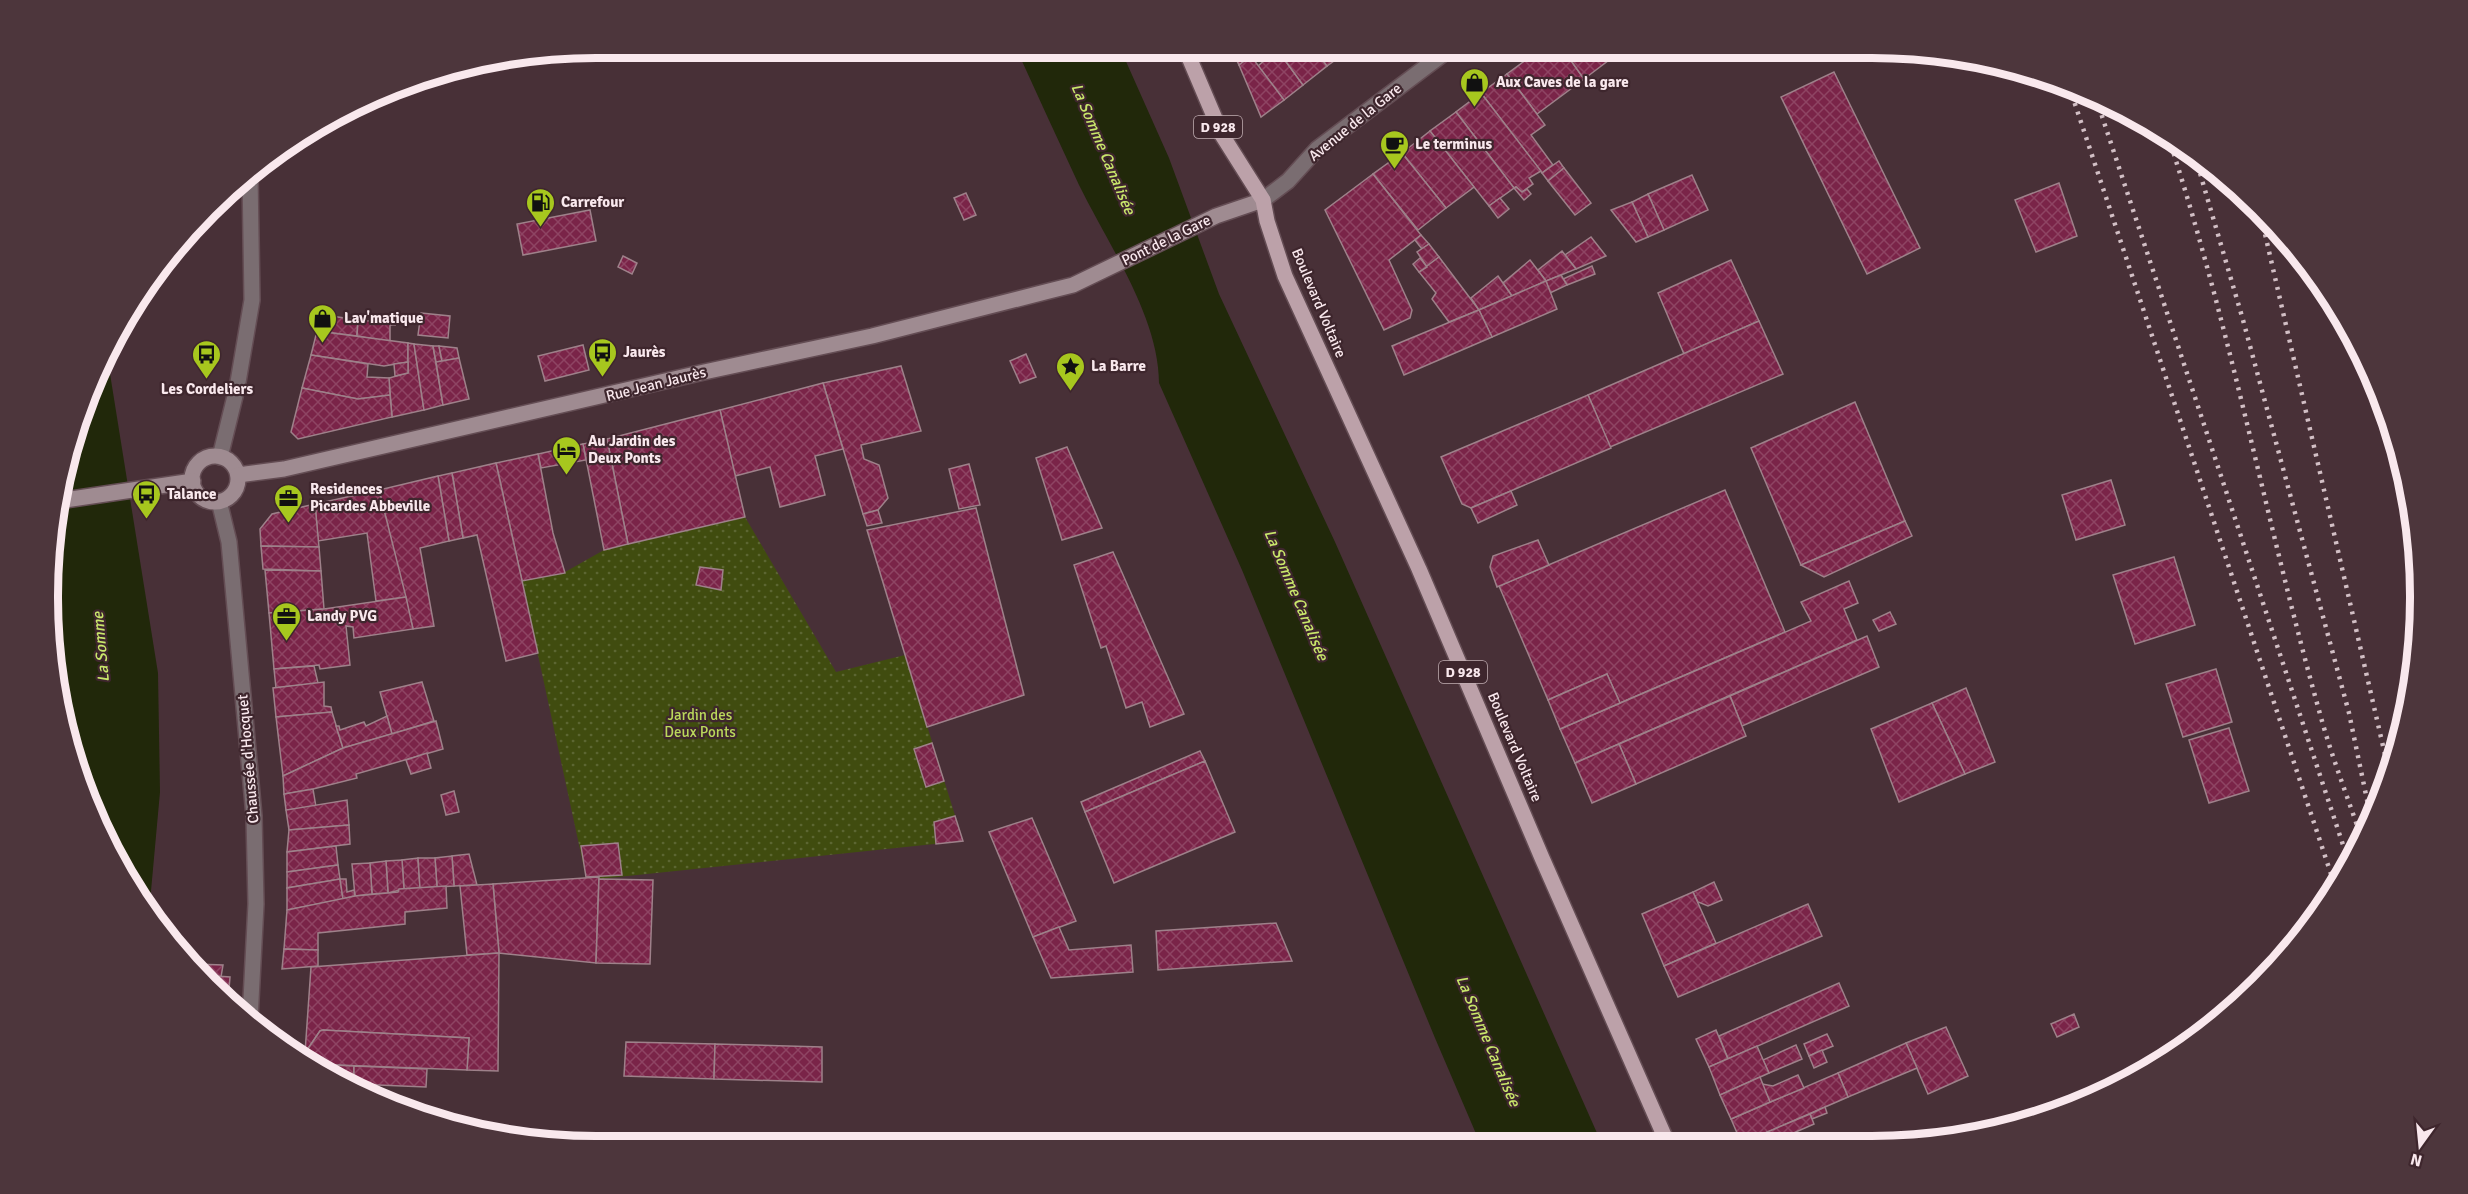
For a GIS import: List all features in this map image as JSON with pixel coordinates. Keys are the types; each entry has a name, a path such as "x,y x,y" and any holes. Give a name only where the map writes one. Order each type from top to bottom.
{"main road":[{"name":"D 928","path":"1189,58 1222,135 1263,200"},
{"name":"Boulevard Voltaire","path":"1263,200 1267,221 1285,276 1419,569 1542,858 1664,1136"}],"street":[{"name":"Avenue de la Gare","path":"1263,200 1288,181 1317,149 1438,58"},
{"path":"220,457 237,388 252,300 250,185"},
{"name":"Pont de la Gare","path":"1072,285 1216,216 1263,200"},
{"name":"Rue Jean Jaurès","path":"238,475 284,469 330,459 704,372 872,336 1072,285"},
{"path":"213,456 220,457 235,466 238,475 234,492 230,497 219,501 213,502 201,497 194,487 193,474 200,462 213,456"},
{"path":"68,499 193,481"},
{"name":"Chaussée d'Hocquet","path":"219,501 229,542 254,816 256,904 251,1009"}],"green space":[{"name":"Jardin des Deux Ponts","path":"745,517 836,672 905,655 963,841 599,879 586,877 522,581 565,572 604,550"}],"water":[{"name":"La Somme Canalisée","path":"1021,58 1124,58 1169,158 1219,294 1335,542 1598,1136 1477,1136 1242,570 1159,383 1157,358 1141,307 1130,281 1079,185"},
{"name":"La Somme","path":"109,369 158,673 160,792 150,898 114,835 87,770 69,702 60,632 58,597 60,562 69,492 87,424"}],"building":[{"path":"1236,58 1248,58 1239,65"},
{"path":"1248,58 1252,58 1284,100 1261,117 1239,65"},
{"path":"1283,58 1303,85 1284,100 1258,66 1266,59"},
{"path":"1283,58 1321,58 1327,66 1303,85"},
{"path":"1321,58 1338,58 1327,66"},
{"path":"1529,58 1569,58 1584,79 1537,114 1507,74"},
{"path":"1569,58 1612,58 1584,79"},
{"path":"1834,72 1920,248 1867,274 1781,97"},
{"path":"1507,74 1545,125 1531,135 1553,165 1542,173 1481,93"},
{"path":"1481,93 1541,171 1529,178 1533,184 1522,192 1514,188 1456,112"},
{"path":"1456,112 1514,188 1489,206 1430,131"},
{"path":"1430,131 1474,187 1446,208 1402,153"},
{"path":"1402,153 1446,208 1418,230 1373,174"},
{"path":"1559,161 1564,168 1548,181 1542,173"},
{"path":"1564,168 1591,203 1575,215 1548,181"},
{"path":"1373,174 1421,235 1389,260 1412,310 1410,318 1384,330 1325,210"},
{"path":"1692,175 1708,210 1664,230 1648,194"},
{"path":"2059,183 2077,236 2036,252 2015,200"},
{"path":"1514,188 1522,192 1527,189 1531,194 1524,200"},
{"path":"966,193 976,215 964,220 954,198"},
{"path":"1648,194 1664,230 1648,237 1632,202"},
{"path":"1500,198 1509,209 1498,218 1489,206"},
{"path":"1632,202 1648,237 1636,242 1611,210"},
{"path":"590,210 596,241 523,255 517,224"},
{"path":"1421,235 1429,244 1422,249 1415,240"},
{"path":"1591,237 1606,256 1576,269 1565,255"},
{"path":"1429,244 1439,257 1427,267 1417,252"},
{"path":"1562,251 1576,269 1546,281 1538,270"},
{"path":"623,256 637,263 632,274 618,267"},
{"path":"1439,257 1479,310 1449,322 1432,299 1436,293 1419,272"},
{"path":"1420,258 1427,267 1419,272 1413,264"},
{"path":"1530,260 1546,281 1512,296 1503,283"},
{"path":"1731,260 1759,321 1684,354 1658,293"},
{"path":"1592,266 1595,274 1567,285 1563,279"},
{"path":"1561,275 1567,285 1550,293 1546,281"},
{"path":"1498,276 1512,296 1479,310 1471,298"},
{"path":"1546,281 1557,309 1492,337 1479,310"},
{"path":"1479,310 1492,337 1404,375 1392,346"},
{"path":"421,313 450,316 448,338 418,335"},
{"path":"317,314 358,320 357,336 316,331"},
{"path":"358,320 395,323 395,325 390,325 390,342 357,336"},
{"path":"1759,321 1783,374 1610,447 1588,395"},
{"path":"317,331 408,343 408,362 384,366 311,355"},
{"path":"408,343 414,344 424,410 392,417 389,378 408,373"},
{"path":"414,344 433,346 443,405 424,410"},
{"path":"583,345 589,370 545,381 538,356"},
{"path":"433,346 439,346 442,361 436,362"},
{"path":"439,346 457,348 459,358 442,361"},
{"path":"1026,354 1036,377 1020,383 1010,361"},
{"path":"311,355 368,364 367,377 389,378 390,395 358,399 302,388"},
{"path":"459,358 469,399 443,405 436,362"},
{"path":"408,362 408,373 395,376 394,364"},
{"path":"901,366 921,431 861,445 864,459 879,465 888,498 878,510 863,514 823,383"},
{"path":"823,383 843,449 815,456 825,495 780,507 770,467 735,476 720,410"},
{"path":"302,388 358,399 390,395 392,417 298,439 291,432"},
{"path":"1588,395 1611,448 1471,508 1462,504 1441,457"},
{"path":"1855,402 1905,521 1801,565 1751,448"},
{"path":"720,410 745,517 628,544 607,439"},
{"path":"607,439 628,544 604,550 583,444"},
{"path":"583,444 586,460 541,468 538,454"},
{"path":"1067,447 1102,528 1062,540 1036,458"},
{"path":"538,454 553,533 565,573 522,581 496,463"},
{"path":"496,463 538,653 506,661 477,535 463,538 452,473"},
{"path":"969,464 980,505 959,509 949,469"},
{"path":"452,473 463,538 449,541 438,476"},
{"path":"438,476 449,541 420,548 434,626 413,629 379,490"},
{"path":"2111,480 2125,525 2076,540 2062,495"},
{"path":"379,490 406,597 376,601 367,533 318,541 315,504"},
{"path":"1725,490 1785,632 1620,703 1607,674 1548,700 1499,586"},
{"path":"1511,491 1517,505 1478,523 1471,508"},
{"path":"315,504 319,547 261,546 260,529 272,514"},
{"path":"976,508 1024,695 927,727 867,530"},
{"path":"878,510 882,523 867,526 863,514"},
{"path":"1905,521 1912,536 1824,577 1801,565"},
{"path":"1538,540 1549,565 1497,587 1490,567 1493,556"},
{"path":"261,546 319,547 321,571 263,569"},
{"path":"1113,552 1184,714 1150,727 1142,702 1126,708 1106,646 1101,648 1074,565"},
{"path":"2174,557 2195,625 2135,644 2113,575"},
{"path":"700,567 723,570 721,590 696,585"},
{"path":"265,570 321,571 324,609 269,613"},
{"path":"1849,581 1858,603 1844,609 1857,640 1575,763 1560,729 1811,621 1801,602"},
{"path":"406,597 413,629 354,638 353,627 346,626 350,665 320,669 319,665 274,669 269,613 324,609"},
{"path":"1890,612 1896,624 1879,631 1873,620"},
{"path":"1867,636 1879,667 1742,726 1730,696"},
{"path":"314,666 318,683 276,688 274,669"},
{"path":"2216,669 2232,722 2183,737 2166,684"},
{"path":"1607,674 1620,703 1560,729 1548,700"},
{"path":"324,682 324,706 331,707 332,712 276,717 273,688"},
{"path":"422,682 434,721 392,734 380,692"},
{"path":"1966,688 1995,762 1965,774 1932,703"},
{"path":"1730,696 1746,736 1636,784 1619,744"},
{"path":"1932,703 1965,774 1899,802 1871,729"},
{"path":"332,712 343,748 283,776 276,717"},
{"path":"387,716 392,734 343,748 336,726 339,726 340,730 364,722 366,726"},
{"path":"436,721 443,749 356,774 357,778 284,794 283,776 343,748"},
{"path":"2229,728 2249,791 2209,803 2189,740"},
{"path":"932,743 944,781 926,787 914,749"},
{"path":"1619,744 1636,784 1592,803 1575,763"},
{"path":"1200,751 1205,761 1085,812 1081,802"},
{"path":"427,753 431,768 411,774 406,760"},
{"path":"1205,761 1235,832 1114,883 1085,812"},
{"path":"313,789 316,807 286,810 284,794"},
{"path":"454,791 459,812 446,815 441,795"},
{"path":"347,800 349,825 289,830 286,810"},
{"path":"955,816 963,841 936,844 934,822"},
{"path":"1032,818 1076,921 1033,937 989,832"},
{"path":"349,825 350,844 287,852 289,830"},
{"path":"618,843 622,875 586,877 581,846"},
{"path":"336,846 338,865 287,872 287,852"},
{"path":"469,854 477,885 454,886 452,856"},
{"path":"452,856 454,886 437,887 435,858"},
{"path":"418,858 420,888 404,889 402,860"},
{"path":"418,858 435,858 437,887 420,888"},
{"path":"402,860 404,889 388,893 386,861"},
{"path":"386,861 388,893 372,894 370,863"},
{"path":"370,863 372,894 355,896 352,864"},
{"path":"338,865 340,879 287,888 287,872"},
{"path":"599,877 596,963 499,953 493,884"},
{"path":"340,879 343,899 287,910 287,888"},
{"path":"340,879 346,879 347,892 354,890 355,896 343,899"},
{"path":"599,879 653,880 650,964 596,963"},
{"path":"1714,882 1722,900 1708,906 1698,902 1693,892"},
{"path":"493,884 499,953 467,955 460,886"},
{"path":"446,886 447,908 405,912 405,924 318,933 318,950 284,949 287,910 355,896 398,892 399,889"},
{"path":"1693,892 1716,943 1664,966 1642,914"},
{"path":"1808,904 1822,936 1678,997 1664,966"},
{"path":"1276,923 1292,961 1158,970 1156,931"},
{"path":"1059,927 1069,950 1131,945 1133,972 1051,978 1033,937"},
{"path":"284,949 318,950 318,966 282,969"},
{"path":"499,953 498,1071 467,1070 469,1038 323,1030 307,1050 311,967"},
{"path":"203,964 223,965 221,977 214,976"},
{"path":"214,976 230,977 229,990"},
{"path":"1839,983 1849,1006 1728,1059 1719,1036"},
{"path":"2074,1014 2079,1027 2057,1037 2051,1024"},
{"path":"1946,1027 1968,1076 1928,1094 1906,1043"},
{"path":"1716,1030 1728,1059 1709,1067 1696,1039"},
{"path":"320,1031 469,1038 467,1070 331,1065 307,1050"},
{"path":"1827,1034 1833,1046 1809,1056 1804,1044"},
{"path":"626,1042 715,1044 714,1079 624,1076"},
{"path":"1906,1043 1917,1068 1848,1097 1838,1073"},
{"path":"715,1044 822,1047 822,1082 714,1079"},
{"path":"1796,1045 1802,1059 1769,1073 1763,1060"},
{"path":"1757,1046 1769,1073 1720,1095 1709,1067"},
{"path":"1822,1050 1827,1062 1814,1068 1809,1056"},
{"path":"332,1065 354,1066 353,1077"},
{"path":"354,1066 427,1069 426,1087 369,1085 354,1077"},
{"path":"1838,1073 1848,1097 1758,1136 1738,1136 1731,1119"},
{"path":"1798,1075 1804,1088 1770,1102 1762,1084 1773,1086"},
{"path":"1760,1077 1770,1102 1731,1119 1720,1095"},
{"path":"1825,1107 1827,1113 1812,1119 1810,1114"},
{"path":"1810,1114 1814,1124 1787,1136 1758,1136"}],"railway":[{"path":"2073,97 2331,875"},
{"path":"2100,110 2345,851"},
{"path":"2173,151 2211,281 2302,648 2322,721 2358,827"},
{"path":"2199,170 2243,320 2349,713 2368,805"},
{"path":"2264,229 2385,756"}],"place":[{"name":"Aux Caves de la gare","path":"1475,108"},
{"name":"Le terminus","path":"1394,170"},
{"name":"Carrefour","path":"540,228"},
{"name":"Lav'matique","path":"323,344"},
{"name":"Jaurès","path":"602,378"},
{"name":"Les Cordeliers","path":"207,380"},
{"name":"La Barre","path":"1070,392"},
{"name":"Au Jardin des Deux Ponts","path":"567,476"},
{"name":"Talance","path":"146,520"},
{"name":"Residences Picardes Abbeville","path":"289,524"},
{"name":"Landy PVG","path":"286,642"}]}
